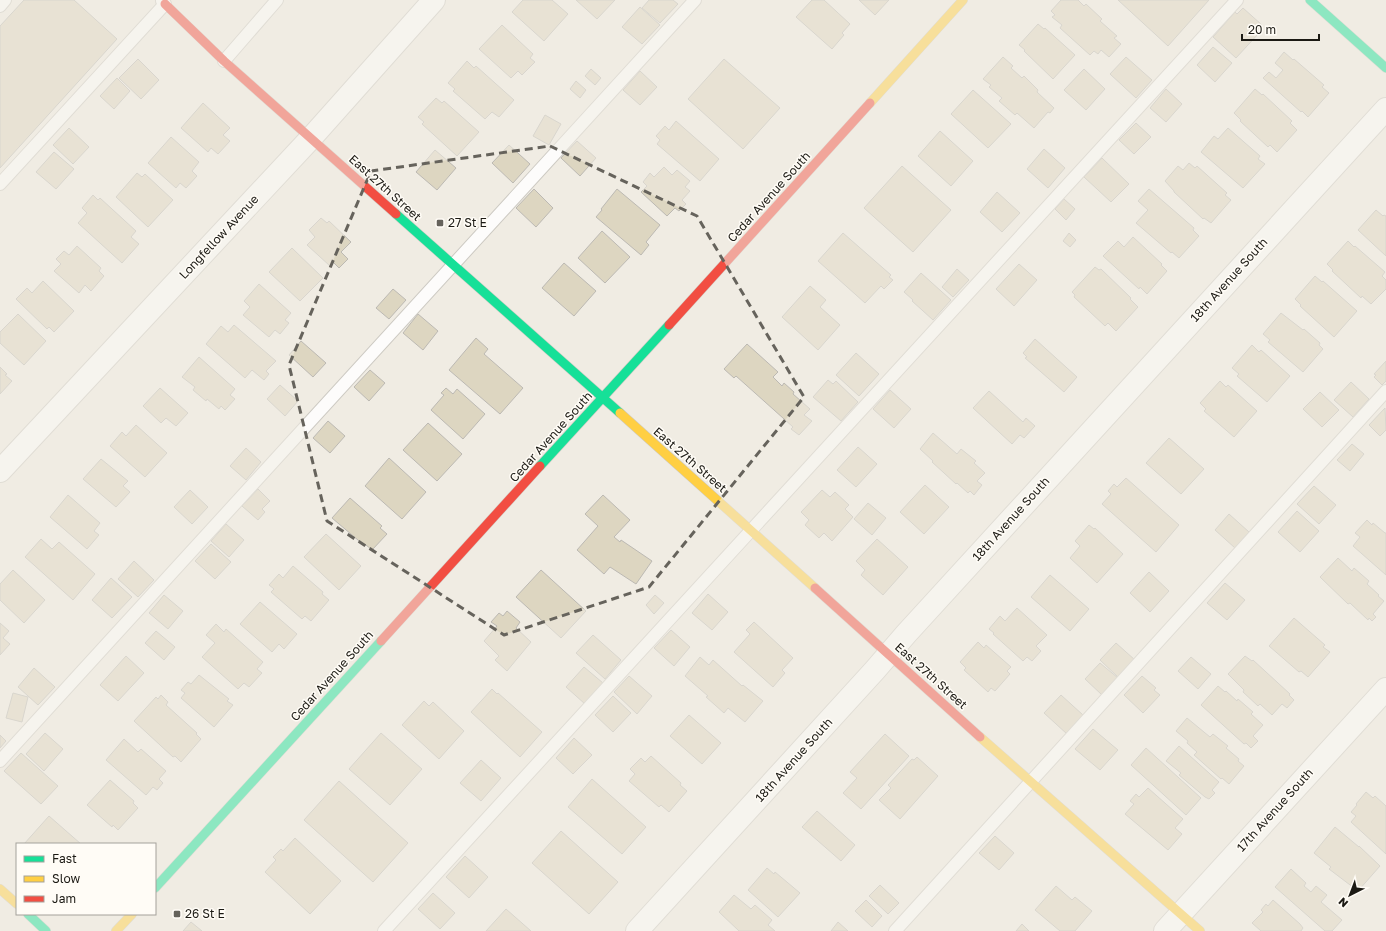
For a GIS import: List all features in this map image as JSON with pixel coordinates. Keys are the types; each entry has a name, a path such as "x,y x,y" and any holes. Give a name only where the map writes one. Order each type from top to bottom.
{"street":[{"name":"Longfellow Avenue","path":"0,471 311,138 434,0"},
{"name":"Cedar Avenue South","path":"156,887 963,0"},
{"path":"1310,0 1386,68"},
{"name":"East 27th Street","path":"163,2 224,61 890,654 1031,782 1200,931"},
{"name":"18th Avenue South","path":"637,931 1386,109"},
{"name":"17th Avenue South","path":"1165,931 1386,689"},
{"path":"0,889 16,903"},
{"path":"29,915 46,931"},
{"path":"116,931 131,915"}],"lane":[{"path":"0,6 5,0"},
{"path":"224,61 277,0"},
{"path":"0,761 695,0"},
{"path":"384,931 1237,0"},
{"path":"0,184 163,2"},
{"path":"895,931 1386,391"}],"highlighted area":[{"path":"550,146 697,216 804,397 649,587 504,635 327,521 289,365 371,171"}],"building":[{"path":"24,0 74,0 117,39 0,168 0,26"},
{"path":"523,0 552,0 568,14 544,41 512,12"},
{"path":"576,0 615,0 597,19"},
{"path":"649,0 673,0 678,4 660,23 642,8"},
{"path":"812,0 824,0 850,24 842,33 844,35 832,49 796,17"},
{"path":"859,0 889,0 875,15"},
{"path":"1061,0 1078,0 1084,6 1086,4 1102,19 1100,21 1117,36 1114,38 1121,44 1109,57 1101,50 1098,54 1094,51 1090,55 1060,28 1062,25 1052,17 1055,15 1051,11"},
{"path":"1118,0 1209,0 1168,46"},
{"path":"640,7 660,25 642,44 622,27"},
{"path":"1243,8 1262,25 1256,31 1259,33 1236,58 1213,37 1235,12 1237,14"},
{"path":"1038,24 1044,29 1045,28 1075,55 1053,79 1019,45"},
{"path":"502,25 533,54 530,58 535,62 522,75 518,71 511,78 479,49"},
{"path":"1213,47 1232,63 1215,82 1197,65"},
{"path":"1284,52 1324,85 1322,87 1329,93 1308,117 1263,78 1269,72 1276,78 1283,70 1275,63"},
{"path":"1003,57 1013,66 1011,68 1022,78 1024,76 1038,90 1037,92 1054,108 1050,113 1048,112 1034,128 1017,113 1015,115 999,101 1002,98 989,87 991,85 983,79"},
{"path":"1126,57 1152,80 1136,98 1110,74"},
{"path":"138,59 159,80 141,99 119,78"},
{"path":"724,59 780,108 743,149 688,99"},
{"path":"467,61 474,68 476,66 514,100 499,117 492,112 485,119 453,91 455,89 448,83"},
{"path":"591,69 601,78 595,85 585,76"},
{"path":"1084,69 1105,89 1086,110 1064,90"},
{"path":"640,71 657,87 640,105 623,90"},
{"path":"117,78 130,91 114,109 100,96"},
{"path":"576,81 586,90 580,98 570,89"},
{"path":"1166,89 1182,104 1166,122 1150,108"},
{"path":"1255,89 1262,95 1263,94 1292,121 1290,123 1297,130 1277,152 1270,145 1268,147 1240,121 1241,120 1234,113"},
{"path":"973,90 1011,124 988,148 951,114"},
{"path":"436,98 442,103 444,101 479,132 457,156 422,124 424,122 418,117"},
{"path":"203,103 230,128 223,135 230,141 218,154 211,148 208,152 181,128"},
{"path":"545,115 561,124 549,145 533,136"},
{"path":"676,121 719,159 700,181 657,144 660,140 656,136 665,126 669,130"},
{"path":"1136,123 1151,137 1134,154 1119,140"},
{"path":"69,128 89,147 73,164 53,145"},
{"path":"1228,128 1260,156 1258,159 1265,164 1243,188 1201,152 1214,136 1218,139"},
{"path":"940,131 973,161 951,186 918,156"},
{"path":"171,137 199,162 192,171 197,176 186,188 180,183 176,188 148,163"},
{"path":"577,141 596,158 580,176 561,158"},
{"path":"509,145 530,164 513,183 492,163"},
{"path":"1044,149 1065,168 1048,188 1027,169"},
{"path":"435,150 456,168 437,190 416,172"},
{"path":"54,152 74,169 56,189 36,172"},
{"path":"1102,158 1129,184 1111,202 1084,177"},
{"path":"1189,163 1195,168 1197,166 1227,193 1225,195 1231,200 1211,223 1204,218 1203,219 1174,192 1165,181 1178,166 1183,170"},
{"path":"902,166 951,210 913,252 864,208"},
{"path":"664,167 672,175 677,170 690,181 685,187 690,191 682,200 686,204 679,211 675,208 667,216 641,192 647,186 643,182 650,173 654,177"},
{"path":"137,173 142,177 145,174 173,200 148,227 116,197"},
{"path":"534,189 553,208 536,227 516,208"},
{"path":"617,189 660,225 646,242 649,245 641,255 596,217"},
{"path":"1149,189 1194,228 1193,230 1199,236 1179,258 1136,223 1148,210 1138,201"},
{"path":"997,192 1020,213 1002,232 980,212"},
{"path":"93,195 98,200 100,198 136,231 131,237 139,244 122,263 78,223 87,213 82,208"},
{"path":"1064,199 1075,209 1066,220 1055,209"},
{"path":"1376,210 1383,216 1386,216 1386,256 1358,230"},
{"path":"321,218 327,223 329,221 351,242 341,252 348,259 339,268 333,262 330,266 307,245 315,237 309,230"},
{"path":"602,231 630,257 605,283 578,258"},
{"path":"843,233 891,275 889,277 893,280 884,289 881,286 865,303 818,261"},
{"path":"1069,233 1076,240 1070,247 1063,241"},
{"path":"1133,237 1162,264 1161,265 1167,271 1147,294 1140,287 1139,289 1103,256 1118,241 1124,247"},
{"path":"1348,241 1385,272 1382,276 1386,280 1386,289 1371,304 1362,296 1361,298 1332,271 1333,270 1327,264"},
{"path":"77,246 101,268 99,271 104,276 91,291 85,285 79,293 54,271 61,264 56,259 64,251 69,255"},
{"path":"292,248 323,278 300,301 269,272"},
{"path":"564,263 596,291 574,316 542,288"},
{"path":"1019,264 1037,280 1014,306 996,289"},
{"path":"1095,267 1099,270 1101,269 1131,298 1130,299 1138,307 1116,331 1108,323 1105,326 1074,297 1075,295 1072,292"},
{"path":"957,269 969,280 953,297 942,287"},
{"path":"921,273 951,300 933,320 904,292"},
{"path":"1315,276 1322,282 1323,281 1357,311 1334,337 1300,306 1301,305 1295,299"},
{"path":"43,281 74,311 54,332 49,327 47,329 16,299 27,288 32,293"},
{"path":"259,284 291,313 285,320 289,323 280,334 275,330 269,337 243,315 250,307 244,301"},
{"path":"810,286 826,300 820,307 840,325 818,350 782,317"},
{"path":"393,289 406,300 389,319 376,308"},
{"path":"1281,313 1303,330 1304,329 1320,343 1319,345 1323,349 1303,372 1268,342 1270,340 1263,334"},
{"path":"18,314 46,341 24,365 0,343 0,332"},
{"path":"418,314 438,331 423,350 403,333"},
{"path":"234,325 276,361 266,371 269,374 264,380 252,370 245,378 206,344 221,326 228,332"},
{"path":"476,338 488,349 484,354 523,388 500,414 449,370"},
{"path":"1035,339 1077,377 1064,392 1025,358 1027,357 1023,353"},
{"path":"301,341 326,363 313,377 289,355"},
{"path":"747,344 778,372 773,377 782,386 784,383 794,392 793,394 810,409 804,415 812,421 799,435 791,429 793,427 736,376 734,378 724,369"},
{"path":"1252,345 1259,352 1261,350 1290,376 1267,402 1237,376 1239,374 1232,368"},
{"path":"856,353 879,374 859,396 836,375"},
{"path":"199,357 235,389 230,395 235,399 225,410 221,406 219,409 207,399 206,401 193,390 195,387 182,377"},
{"path":"1386,361 1386,381 1382,385 1374,377 1376,375 1374,374"},
{"path":"0,367 7,374 5,375 12,381 0,394"},
{"path":"370,370 385,383 369,401 354,387"},
{"path":"828,380 833,384 836,381 858,402 841,421 813,397"},
{"path":"1220,381 1226,387 1228,385 1257,411 1234,437 1204,411 1206,409 1200,403"},
{"path":"1351,382 1369,399 1353,417 1334,400"},
{"path":"280,385 298,401 285,416 267,399"},
{"path":"160,388 188,413 176,426 166,418 161,423 143,406"},
{"path":"446,388 453,394 457,389 485,414 463,439 431,410 444,395 441,393"},
{"path":"890,390 911,409 894,428 873,409"},
{"path":"989,391 1023,422 1026,418 1035,426 1024,438 1020,435 1012,444 973,408"},
{"path":"1320,392 1339,410 1322,427 1303,409"},
{"path":"1385,408 1386,430 1380,436 1369,425"},
{"path":"328,421 345,436 330,453 313,438"},
{"path":"428,423 462,454 437,481 403,450"},
{"path":"136,425 167,453 145,477 110,446 122,432 126,436"},
{"path":"933,433 957,454 961,449 976,461 974,463 985,473 977,481 982,485 974,495 970,491 968,493 957,483 956,484 920,449"},
{"path":"1169,438 1204,469 1181,494 1146,463"},
{"path":"1352,444 1364,454 1350,471 1337,460"},
{"path":"858,447 877,464 856,487 837,470"},
{"path":"246,448 261,462 246,480 230,466"},
{"path":"389,458 426,492 402,519 365,486"},
{"path":"101,459 128,481 123,486 130,492 116,507 83,479"},
{"path":"1126,478 1179,525 1156,552 1102,504 1111,494 1108,491 1114,484 1117,487"},
{"path":"925,485 949,507 924,534 900,512"},
{"path":"1314,486 1336,505 1319,524 1297,504"},
{"path":"258,489 270,501 262,509 265,512 258,520 242,506"},
{"path":"190,490 208,507 192,524 174,507"},
{"path":"822,490 830,497 835,492 849,505 845,509 853,517 832,541 824,533 819,538 805,525 809,520 801,512"},
{"path":"68,495 100,523 94,531 99,535 87,549 50,517"},
{"path":"603,495 630,520 614,537 620,542 621,540 652,561 636,584 610,567 604,574 577,550 598,526 585,514"},
{"path":"350,498 382,526 380,528 387,534 372,550 366,545 365,546 332,518"},
{"path":"868,503 886,518 872,535 854,519"},
{"path":"1297,511 1319,531 1300,552 1278,532"},
{"path":"1229,514 1249,532 1235,548 1215,530"},
{"path":"1367,520 1372,525 1373,523 1386,533 1386,575 1353,546 1360,537 1355,533"},
{"path":"226,524 244,540 229,557 211,541"},
{"path":"1089,525 1094,529 1095,528 1123,554 1097,583 1070,558 1080,546 1075,541"},
{"path":"326,534 361,566 339,590 304,557"},
{"path":"41,539 52,549 59,542 95,574 73,600 25,557"},
{"path":"877,539 908,567 883,595 861,575 865,570 856,561"},
{"path":"211,544 231,562 215,579 195,561"},
{"path":"1338,558 1352,571 1354,568 1369,581 1367,584 1384,601 1373,614 1376,617 1372,621 1369,618 1368,620 1350,603 1348,604 1320,577"},
{"path":"134,561 154,580 138,597 118,579"},
{"path":"293,566 323,592 322,594 329,600 311,621 305,616 302,619 271,592 274,589 269,585 279,574 283,578"},
{"path":"13,570 45,600 24,623 0,600 0,584"},
{"path":"541,570 586,611 561,638 516,597"},
{"path":"1149,572 1169,591 1150,612 1130,593"},
{"path":"1050,575 1089,609 1070,631 1031,597"},
{"path":"111,578 132,597 112,618 92,600"},
{"path":"1225,583 1245,600 1227,620 1207,603"},
{"path":"708,594 728,612 712,630 692,613"},
{"path":"164,595 183,611 168,629 149,613"},
{"path":"655,595 664,603 654,614 646,605"},
{"path":"260,602 297,634 284,649 279,644 272,652 240,624"},
{"path":"1017,608 1047,635 1036,646 1041,651 1032,661 1027,657 1023,661 989,629 1000,616 1005,621"},
{"path":"507,611 520,622 516,628 531,642 507,671 495,660 499,656 484,641 497,626 491,622 499,613 503,616"},
{"path":"1294,618 1325,645 1323,647 1330,652 1308,677 1301,671 1299,672 1269,646"},
{"path":"754,622 793,658 782,670 785,673 773,687 734,652 750,634 746,630"},
{"path":"0,623 9,631 3,638 10,644 0,655"},
{"path":"216,624 224,632 226,629 263,662 257,669 262,673 249,687 244,683 238,689 202,657 215,643 206,635"},
{"path":"671,630 690,647 674,666 654,648"},
{"path":"156,631 175,647 164,660 145,643"},
{"path":"593,635 621,660 605,679 576,653"},
{"path":"978,642 984,648 986,645 1011,667 1007,671 1010,674 995,691 991,688 988,692 964,670 966,668 960,662"},
{"path":"1116,643 1135,660 1119,678 1100,660"},
{"path":"126,656 144,673 118,701 100,685"},
{"path":"1245,656 1252,661 1253,660 1290,694 1289,695 1294,700 1287,708 1282,704 1272,715 1260,704 1258,706 1243,692 1244,690 1228,674"},
{"path":"700,657 709,665 713,660 742,686 743,685 763,701 745,722 728,708 724,713 706,697 708,696 685,676"},
{"path":"1191,657 1211,674 1198,689 1178,671"},
{"path":"1100,663 1118,678 1102,695 1085,679"},
{"path":"584,667 603,683 585,704 566,687"},
{"path":"34,668 55,687 38,705 18,687"},
{"path":"199,675 229,699 227,701 233,705 214,727 181,698 185,693 181,690 188,682 191,684"},
{"path":"629,676 652,696 637,714 614,692"},
{"path":"1142,676 1156,688 1154,690 1160,695 1143,713 1124,695"},
{"path":"1218,686 1237,701 1238,699 1253,712 1251,714 1263,725 1253,736 1258,741 1251,748 1246,743 1244,744 1201,705"},
{"path":"492,689 542,732 520,757 471,712"},
{"path":"13,693 28,697 22,722 6,718"},
{"path":"161,695 168,702 166,705 197,733 196,734 201,739 181,762 175,756 173,757 134,721 156,697 158,699"},
{"path":"1061,695 1083,715 1067,734 1044,713"},
{"path":"613,696 631,713 613,732 595,715"},
{"path":"424,701 429,706 433,702 464,731 439,759 402,725"},
{"path":"689,715 721,743 702,764 670,736"},
{"path":"1187,718 1210,737 1213,734 1228,746 1226,748 1239,759 1238,761 1244,766 1229,784 1222,778 1221,779 1194,755 1197,752 1187,743 1188,741 1176,731"},
{"path":"1093,729 1118,750 1100,770 1075,749"},
{"path":"45,733 63,749 44,771 26,754"},
{"path":"381,733 422,769 390,805 349,769"},
{"path":"885,734 909,756 861,809 843,793 857,778 850,772"},
{"path":"0,735 6,741 0,748"},
{"path":"574,738 592,755 573,774 556,758"},
{"path":"124,739 138,752 141,749 166,771 159,779 163,783 157,790 153,787 146,795 106,760"},
{"path":"1179,746 1219,782 1212,790 1215,793 1209,799 1179,775 1181,773 1166,761"},
{"path":"1146,748 1201,798 1186,815 1131,765"},
{"path":"21,753 58,786 41,804 4,771"},
{"path":"651,756 681,783 680,785 687,791 669,812 661,805 659,807 629,781 635,774 630,769 641,758 645,762"},
{"path":"917,757 938,776 900,819 879,800 891,788 888,785 912,759 914,760"},
{"path":"481,760 501,778 481,801 460,783"},
{"path":"592,779 646,827 622,854 568,807"},
{"path":"110,780 134,801 133,803 138,808 118,830 113,825 112,827 87,805"},
{"path":"339,781 408,843 373,882 304,820"},
{"path":"1148,788 1183,819 1175,828 1182,834 1168,850 1125,814 1134,804 1130,801 1136,794 1139,797"},
{"path":"1366,792 1373,798 1375,796 1386,806 1386,854 1351,822 1356,816 1351,812"},
{"path":"817,811 855,845 841,861 802,827"},
{"path":"49,816 80,843 25,843"},
{"path":"1335,827 1359,846 1380,866 1358,891 1329,869 1331,867 1314,853"},
{"path":"561,831 618,882 589,914 532,863"},
{"path":"995,836 1014,853 999,870 979,853"},
{"path":"295,838 341,881 310,914 265,872 276,860 273,857 281,849 283,851"},
{"path":"465,856 488,877 469,898 446,877"},
{"path":"767,868 774,874 775,872 800,893 778,917 748,890"},
{"path":"1291,869 1306,883 1304,886 1311,892 1316,886 1327,895 1321,902 1342,920 1332,931 1325,931 1275,887"},
{"path":"880,885 899,903 888,914 869,896"},
{"path":"1056,886 1072,900 1075,897 1092,911 1075,931 1060,931 1035,910"},
{"path":"433,893 455,913 440,929 418,909"},
{"path":"734,895 751,909 755,905 772,920 768,925 775,931 739,931 719,912"},
{"path":"866,900 882,916 872,927 855,911"},
{"path":"1273,900 1300,924 1303,928 1301,931 1261,931 1252,923 1263,912 1261,910 1266,904 1268,906"},
{"path":"506,909 531,931 486,931"},
{"path":"191,922 202,931 183,931"},
{"path":"838,922 848,931 831,931"},
{"path":"1022,924 1029,931 1016,931"}],"traffic: fast":[{"path":"1310,0 1386,68"},
{"path":"396,214 620,413"},
{"path":"540,466 669,325"},
{"path":"156,887 381,641"},
{"path":"29,915 46,931"}],"traffic: slow":[{"path":"870,103 963,0"},
{"path":"620,413 815,588"},
{"path":"980,737 1200,931"},
{"path":"0,889 16,903"},
{"path":"116,931 131,915"}],"traffic: jam":[{"path":"165,4 224,61 396,214"},
{"path":"669,325 870,103"},
{"path":"381,641 540,466"},
{"path":"815,588 980,737"}],"place":[{"name":"27 St E","path":"440,223"},
{"name":"26 St E","path":"177,914"}]}
